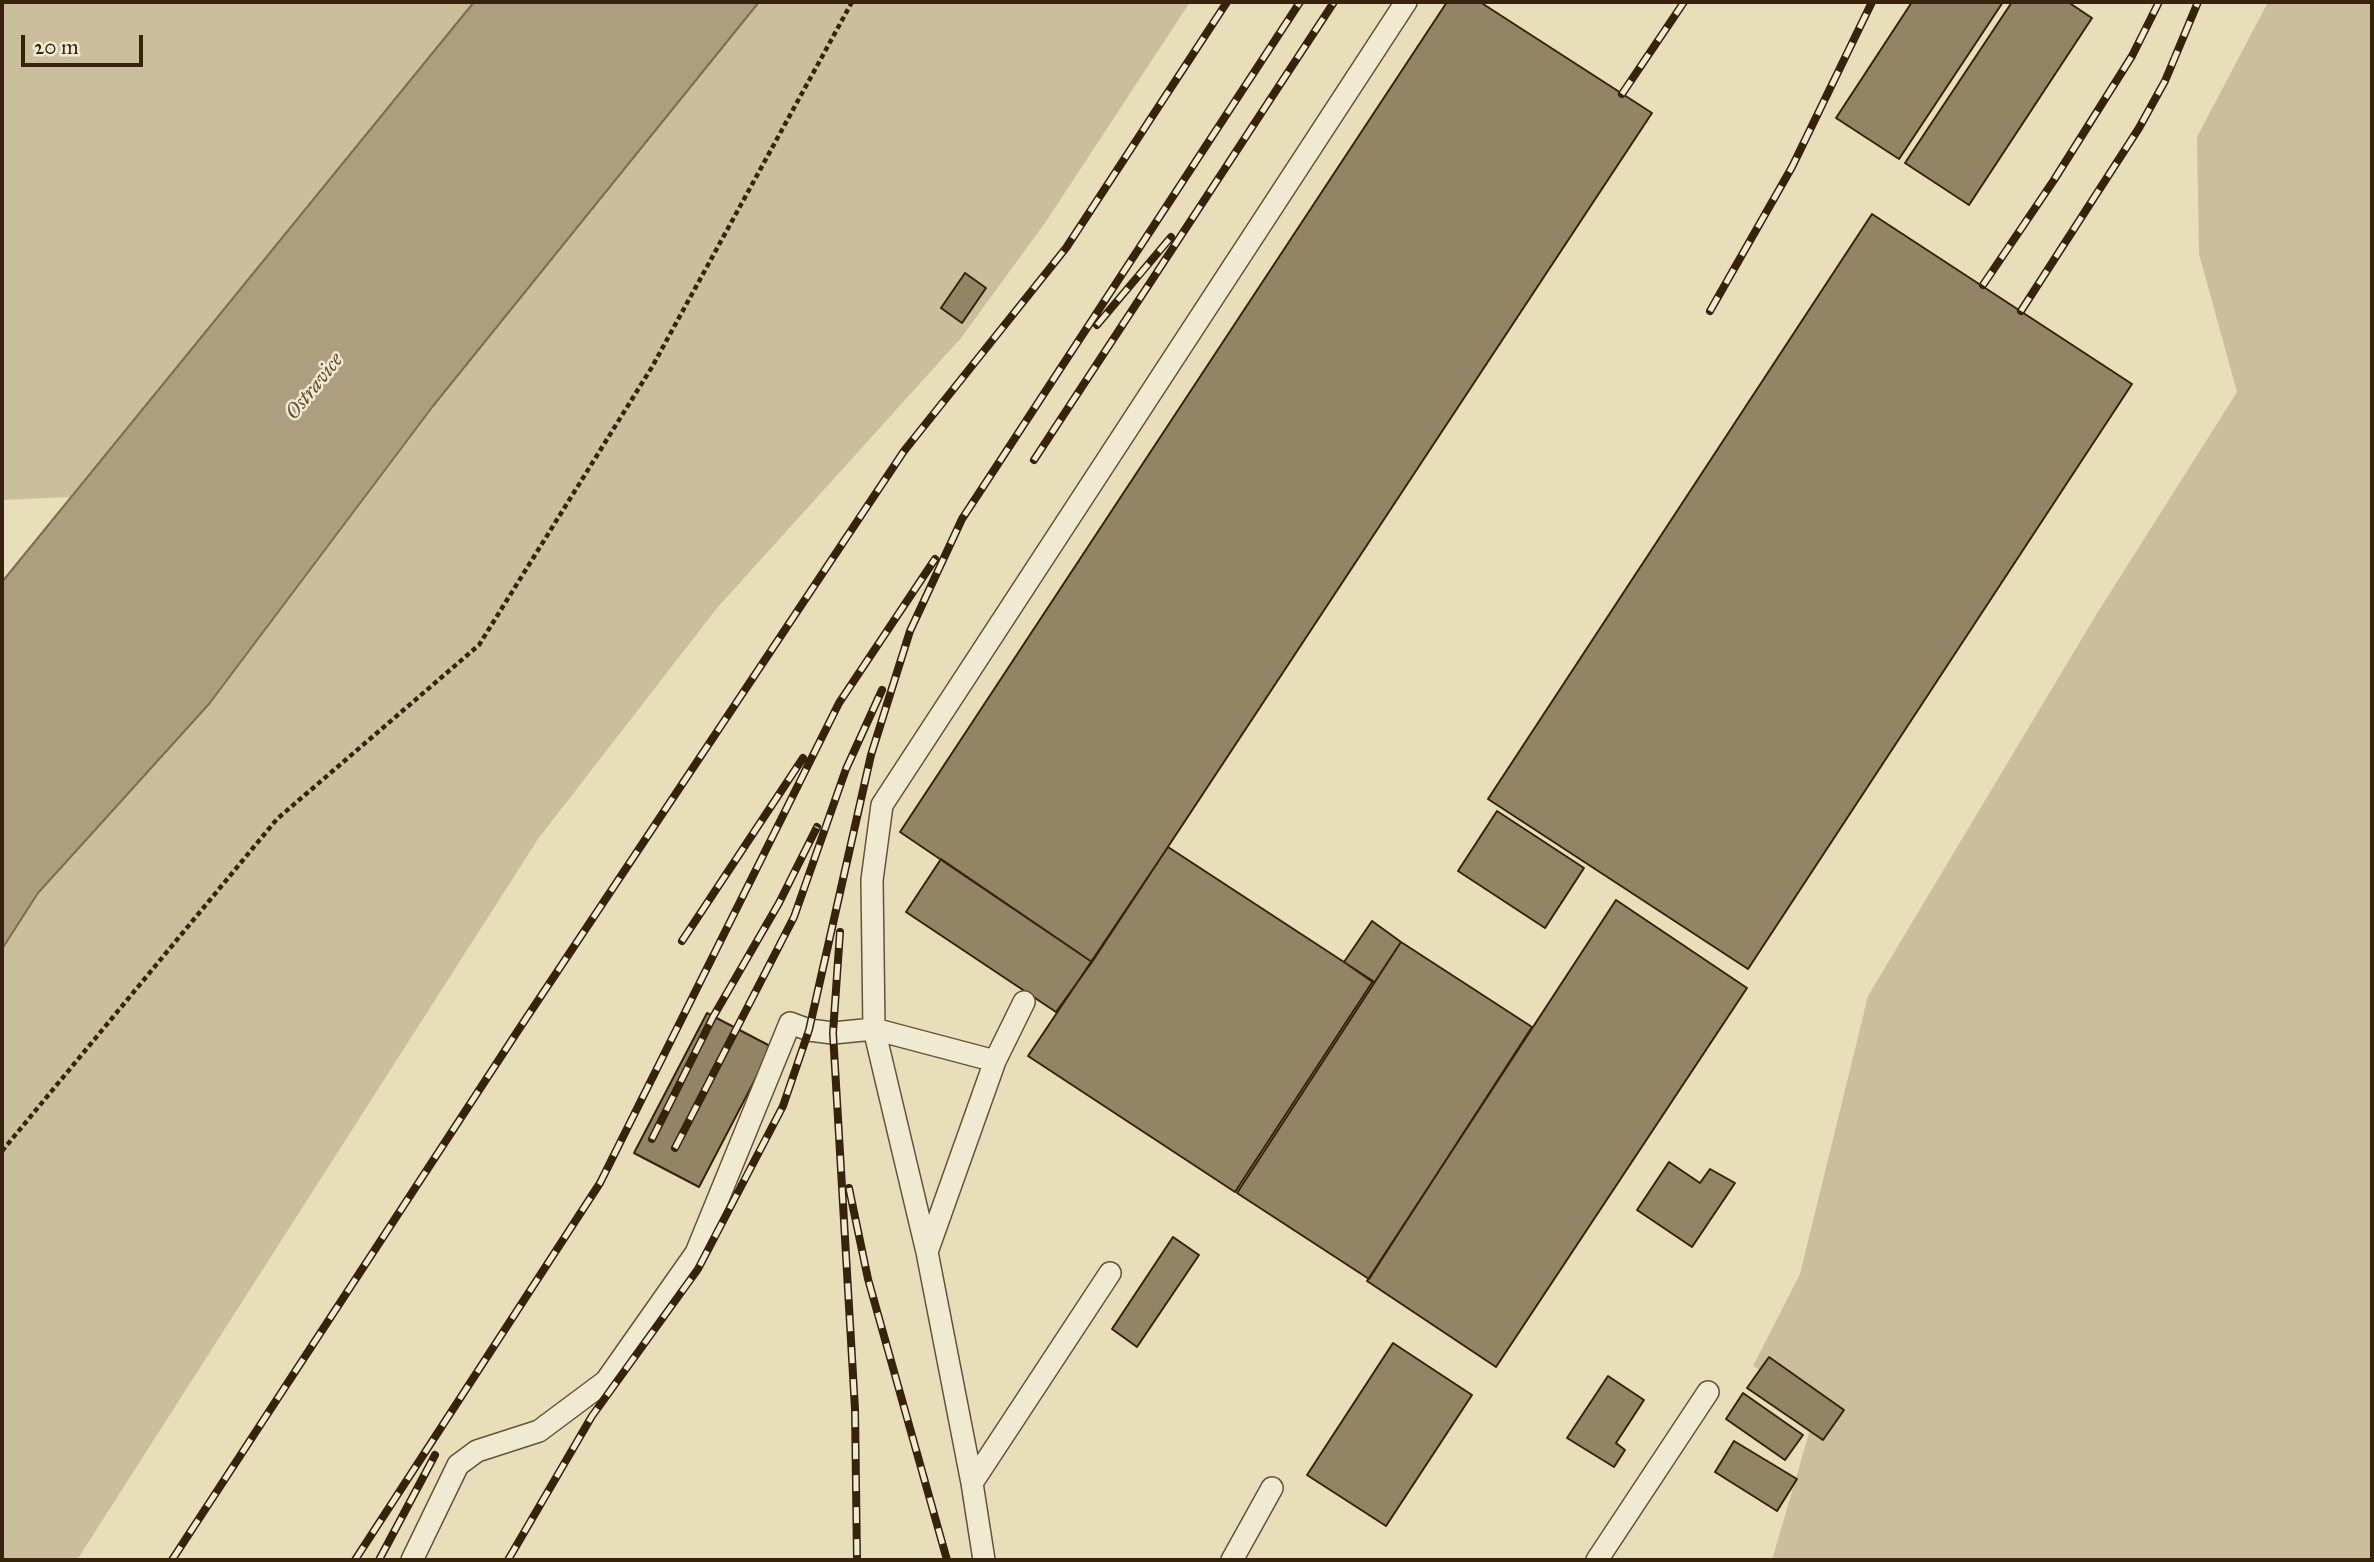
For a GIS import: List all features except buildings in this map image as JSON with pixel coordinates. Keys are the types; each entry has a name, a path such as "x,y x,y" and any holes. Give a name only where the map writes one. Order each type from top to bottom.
{"lane":[{"path":"984,1560 972,1483 927,1252 874,1029 872,880 882,804 1406,2"},
{"path":"927,1252 995,1061 1024,1002"},
{"path":"412,1560 458,1465 477,1451 539,1431 606,1381 696,1253 790,1023 809,1030 833,1033 874,1029 995,1061"},
{"path":"972,1483 1110,1273"},
{"path":"1597,1560 1708,1392"},
{"path":"1232,1560 1272,1488"}],"path":[{"path":"2,1151 277,820 479,645 652,368 852,2"}],"shaded area":[{"path":"2,2 474,2 70,497 2,500"},
{"path":"759,2 1190,2 1047,220 961,338 717,608 538,839 77,1560 2,1560 2,949 38,893 209,704 433,406"},
{"path":"2268,2 2372,2 2372,1560 1772,1560 1817,1406 1753,1366 1800,1274 1868,996 2096,615 2237,392 2199,254 2197,137"}],"water":[{"name":"Ostravice","path":"474,2 759,2 433,406 209,704 38,893 2,949 2,582"}],"railway":[{"path":"172,1560 519,1029 904,451 1066,248 1227,2"},
{"path":"508,1560 592,1416 698,1269 783,1106 809,1030 871,755 910,631 962,519 1300,2"},
{"path":"1034,460 1334,2"},
{"path":"1622,94 1684,2"},
{"path":"1710,311 1792,167 1872,2"},
{"path":"1983,285 2054,180 2132,56 2159,2"},
{"path":"2021,311 2139,128 2165,81 2198,2"},
{"path":"1097,325 1171,237"},
{"path":"355,1560 600,1183 839,703 935,559"},
{"path":"675,1148 794,917 846,769 882,690"},
{"path":"682,941 803,758"},
{"path":"652,1139 713,1017 779,903 817,827"},
{"path":"840,932 833,1033 855,1409 857,1560"},
{"path":"849,1188 868,1279 947,1560"},
{"path":"379,1560 435,1455"}]}
